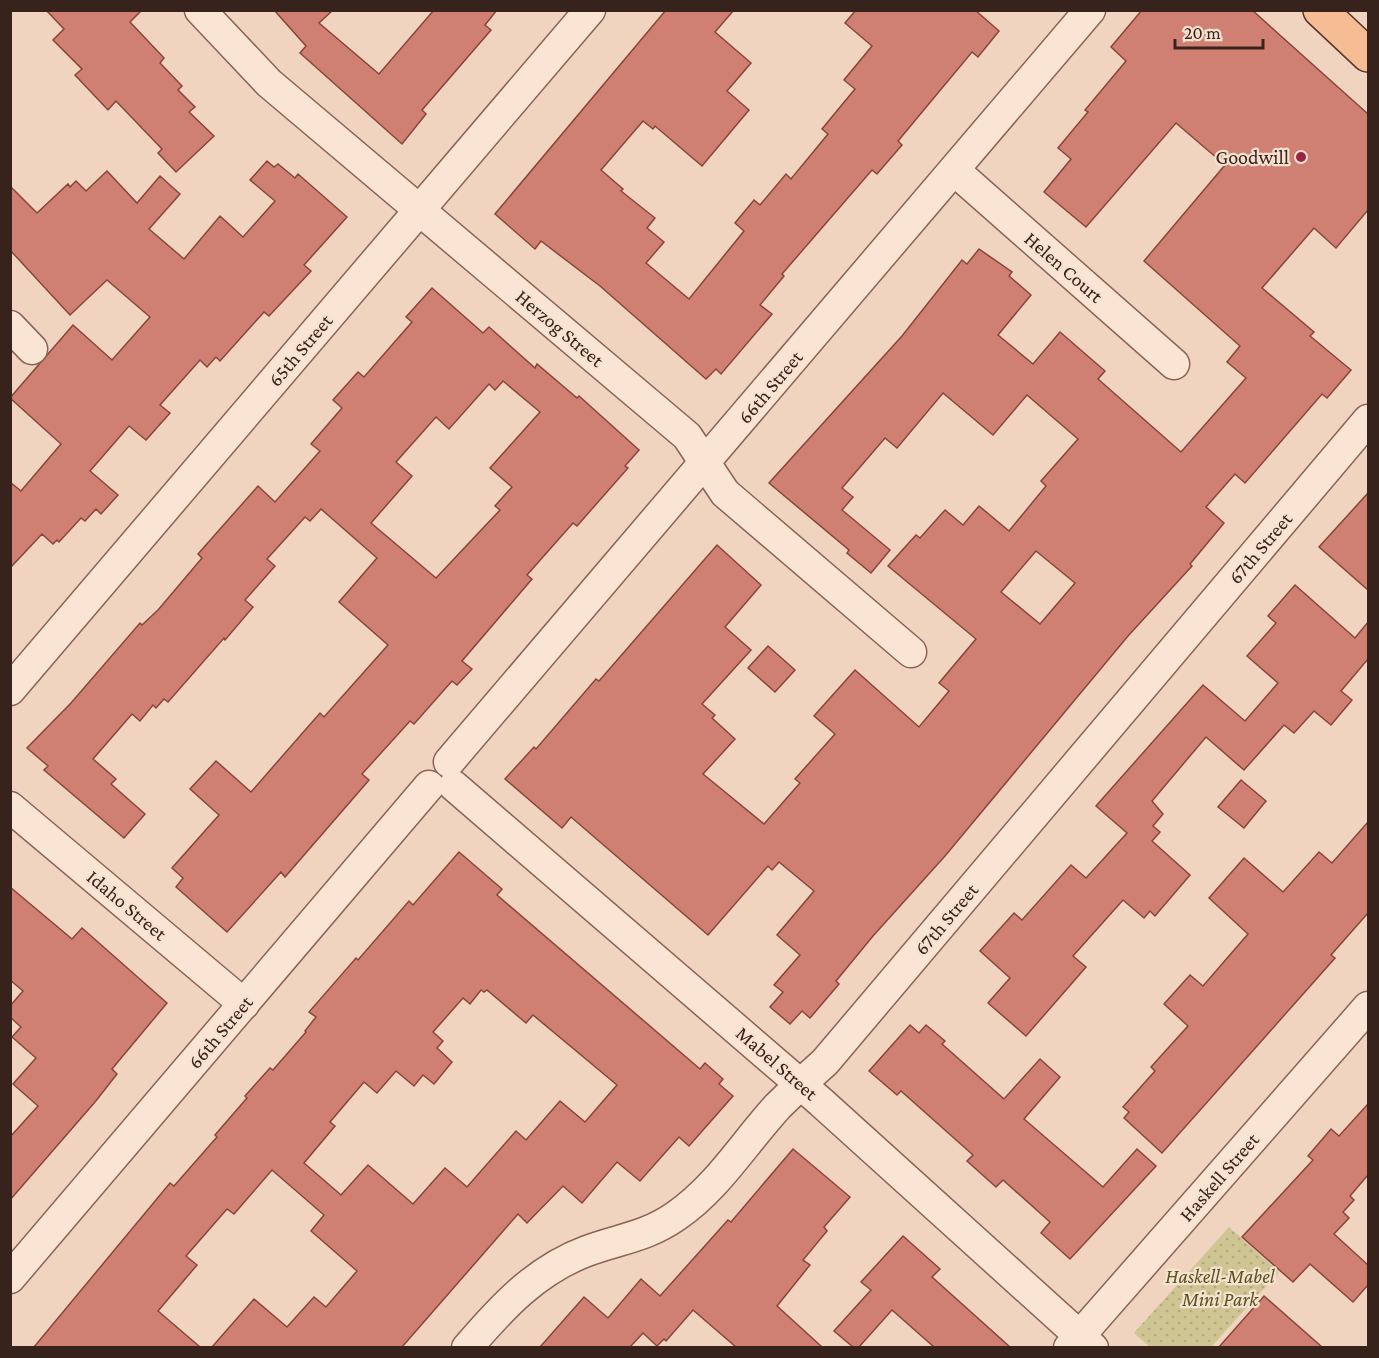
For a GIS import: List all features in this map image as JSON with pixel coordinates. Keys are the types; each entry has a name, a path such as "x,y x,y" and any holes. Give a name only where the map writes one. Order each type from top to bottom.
{"main road":[{"path":"1320,10 1368,55"}],"street":[{"name":"Herzog Street","path":"200,10 269,83 687,436 725,493 911,652"},
{"name":"65th Street","path":"10,690 590,10"},
{"name":"66th Street","path":"12,1274 244,1004 444,778 705,464 1090,10"},
{"name":"Helen Court","path":"954,170 1174,364"},
{"path":"10,326 32,349"},
{"name":"67th Street","path":"467,1347 504,1304 530,1282 558,1264 587,1251 643,1236 675,1216 707,1191 778,1107 825,1062 1368,420"},
{"name":"Mabel Street","path":"444,778 801,1084 1081,1344"},
{"name":"Idaho Street","path":"10,807 244,1004"},
{"name":"Haskell Street","path":"1081,1344 1368,1007"}],"green space":[{"name":"Haskell-Mabel Mini Park","path":"1229,1227 1279,1272 1211,1347 1150,1347 1134,1333"}],"building":[{"path":"46,10 142,10 130,22 164,58 160,63 182,86 178,90 195,107 189,112 214,136 176,172 158,153 162,149 116,101 108,110 75,75 82,69 53,40 64,29"},
{"path":"274,10 333,10 319,23 379,74 434,10 497,10 485,25 491,30 422,110 426,114 402,144 300,53 306,46"},
{"path":"666,10 734,10 715,32 751,63 727,91 749,110 702,166 655,126 653,129 643,121 601,170 623,189 621,191 655,218 647,228 664,242 646,263 689,299 744,231 735,223 754,200 760,205 786,174 791,179 828,134 822,129 855,89 844,80 872,46 845,23 856,10 975,10 999,31 978,57 972,52 898,141 902,145 877,174 872,170 782,274 784,276 760,305 772,314 721,374 716,369 706,379 600,286 541,241 535,249 495,214"},
{"path":"1142,10 1252,10 1368,114 1368,210 1336,248 1314,228 1262,288 1314,332 1310,336 1351,370 1327,398 1322,394 1245,483 1235,474 1206,507 1224,523 1190,564 1192,566 1128,636 945,856 873,936 836,981 839,984 810,1018 802,1011 790,1024 770,1007 783,992 774,985 800,955 777,935 814,891 779,862 772,870 768,866 708,935 571,817 562,828 505,779 534,747 536,749 596,679 599,681 717,545 761,585 725,627 751,650 702,704 715,715 712,718 735,739 703,774 764,824 800,783 795,779 835,734 814,716 855,670 919,727 949,691 939,683 976,639 888,566 916,535 920,538 945,510 963,525 979,506 1009,531 1046,486 1041,481 1078,439 1027,395 993,435 943,393 897,448 885,438 842,488 853,497 842,510 890,550 871,573 847,553 849,550 769,483 902,336 962,260 967,264 979,249 1012,272 1009,276 1031,295 998,335 1033,364 1060,332 1105,371 1098,379 1181,452 1246,378 1227,362 1240,346 1144,261 1225,165 1176,123 1086,227 1044,192 1071,159 1058,148 1088,112 1085,110 1126,61 1111,47","holes":["1036,551 1075,583 1040,624 1001,592"]},
{"path":"267,161 274,167 278,164 295,178 298,174 347,217 304,265 311,271 269,316 264,312 220,361 216,357 207,367 200,360 160,405 170,413 146,440 129,426 90,471 118,495 101,514 96,509 85,521 81,518 59,542 57,540 53,544 42,534 10,568 10,482 21,491 61,444 10,398 73,325 112,360 150,317 107,280 70,315 10,250 10,186 37,213 68,184 70,187 76,181 86,191 107,171 137,203 160,176 180,194 149,229 184,259 220,216 243,237 275,201 250,180"},
{"path":"432,288 483,333 489,327 535,368 537,364 577,398 579,396 639,450 625,466 628,468 577,526 573,523 527,575 532,579 462,661 472,669 457,685 452,681 414,724 410,721 362,774 369,780 285,877 281,872 227,932 176,887 183,878 172,868 219,815 190,789 216,761 251,792 320,713 324,717 388,645 339,602 377,558 321,509 310,521 305,517 267,559 275,566 245,600 253,607 225,640 224,638 168,702 164,699 156,708 153,705 140,721 132,714 93,759 116,779 111,784 145,814 124,838 44,770 48,766 27,748 71,703 140,623 142,625 158,610 202,558 198,554 258,486 275,502 320,451 311,444 342,408 333,400 358,372 364,377 412,322 406,317","holes":["503,381 540,412 490,468 512,487 495,506 500,510 436,578 371,523 412,476 396,462 436,417 449,429 489,384 495,390"]},
{"path":"1368,493 1368,590 1319,547"},
{"path":"1295,585 1355,638 1368,622 1368,659 1341,691 1352,700 1331,725 1314,711 1294,733 1284,725 1244,770 1206,737 1152,801 1163,814 1153,826 1160,832 1152,841 1190,875 1155,916 1150,911 1144,918 1123,900 1073,956 1086,967 1026,1036 988,1003 1010,978 980,951 1014,913 1022,920 1071,865 1086,878 1127,833 1096,806 1203,685 1245,721 1278,683 1247,656 1276,623 1268,616"},
{"path":"768,646 795,670 775,692 748,668"},
{"path":"1241,780 1266,801 1244,828 1218,807"},
{"path":"1368,822 1368,913 1331,955 1335,958 1162,1153 1124,1118 1129,1112 1123,1107 1155,1071 1151,1067 1188,1026 1164,1004 1190,975 1203,986 1248,934 1209,898 1244,858 1283,892 1319,852 1332,863"},
{"path":"459,852 502,889 497,895 700,1069 705,1063 723,1079 719,1084 733,1096 689,1146 679,1137 640,1181 617,1162 582,1203 563,1186 527,1223 518,1214 402,1347 212,1347 254,1299 287,1327 314,1297 326,1307 357,1271 311,1231 324,1215 272,1170 234,1214 227,1209 186,1256 197,1265 158,1311 200,1347 34,1347 170,1183 174,1186 217,1137 215,1135 247,1098 245,1096 270,1068 273,1070 306,1032 316,1017 309,1012 409,901 413,905","holes":["481,990 484,992 487,990 526,1023 533,1015 617,1085 585,1122 560,1101 526,1140 516,1131 467,1187 445,1168 413,1204 368,1165 341,1195 304,1163 335,1126 330,1122 364,1082 377,1093 396,1071 414,1086 423,1075 434,1084 452,1062 437,1048 443,1041 433,1032 463,998 470,1004"]},
{"path":"10,887 72,939 82,928 167,1003 112,1069 117,1074 95,1102 10,1200 10,1137 38,1106 13,1084 36,1058 12,1037 21,1027 10,1017 10,1006 23,991 10,980"},
{"path":"910,1025 919,1033 926,1025 945,1041 942,1044 1004,1099 1040,1059 1060,1077 1024,1119 1103,1187 1137,1149 1156,1166 1070,1259 1041,1233 1050,1222 1003,1180 996,1187 967,1161 973,1155 901,1091 897,1095 869,1071"},
{"path":"1368,1104 1368,1175 1350,1196 1354,1200 1343,1212 1349,1218 1334,1234 1368,1265 1368,1285 1353,1302 1310,1264 1293,1282 1242,1237 1313,1160 1308,1156 1331,1129 1339,1136"},
{"path":"793,1149 850,1197 824,1227 827,1231 803,1260 810,1265 777,1306 822,1347 736,1347 693,1310 666,1341 664,1339 657,1346 643,1333 630,1347 540,1347 584,1297 608,1318 641,1279 660,1296 728,1220 731,1222"},
{"path":"903,1236 940,1269 932,1277 1010,1347 934,1347 892,1310 859,1347 853,1347 834,1331 871,1290 861,1282"},
{"path":"1264,1296 1322,1347 1219,1347"}],"place":[{"name":"Goodwill","path":"1301,157"}]}
